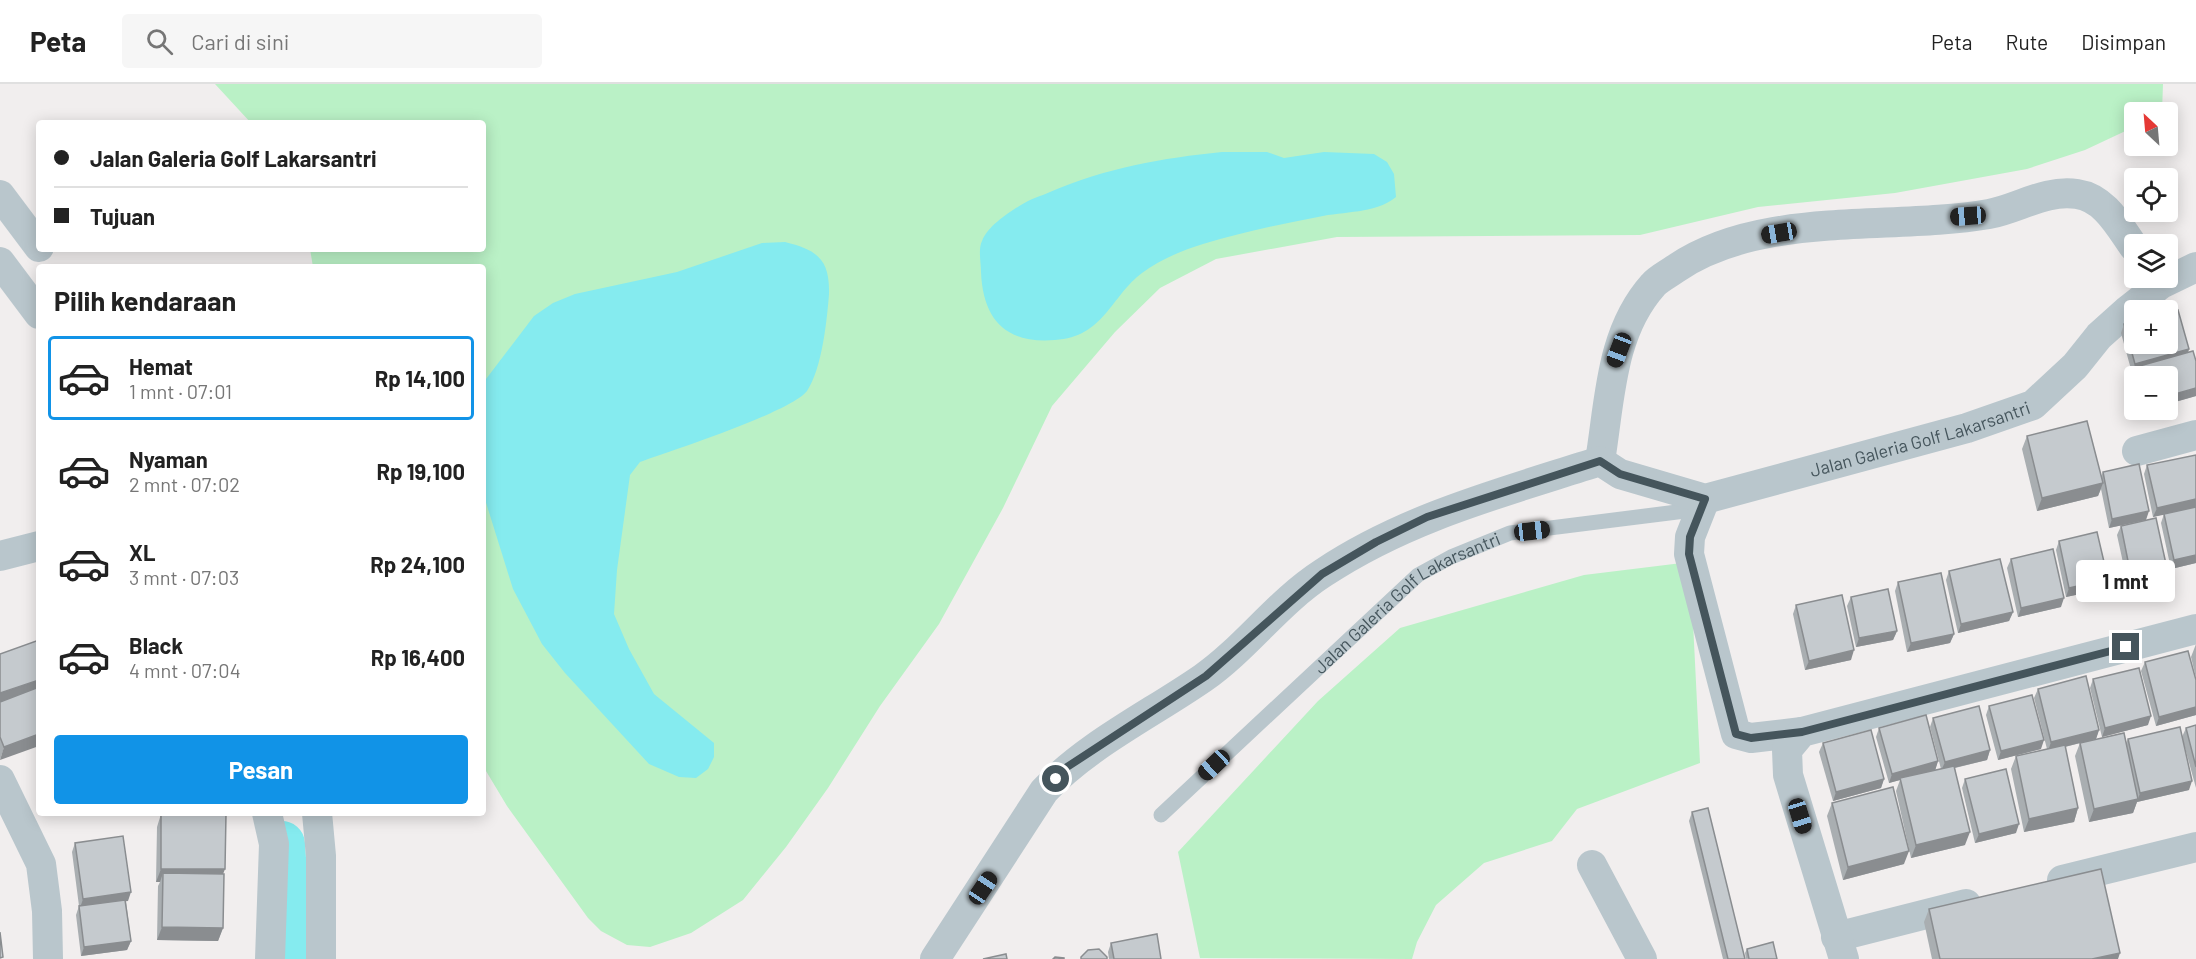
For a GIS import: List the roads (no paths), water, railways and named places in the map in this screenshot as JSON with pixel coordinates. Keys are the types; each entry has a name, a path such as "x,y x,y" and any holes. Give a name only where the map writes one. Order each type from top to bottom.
{"street":[{"path":"1600,461 1613,366 1630,320 1653,284 1693,257 1741,240 1816,227 1989,214 2042,197 2077,194 2107,208 2125,234"},
{"path":"0,195 36,243"},
{"path":"0,262 36,310"},
{"name":"Jalan Galeria Golf Lakarsantri","path":"2178,274 2196,267"},
{"name":"Jalan Galeria Golf Lakarsantri","path":"1705,499 1967,428 2033,405 2075,366 2099,336 2150,288"},
{"path":"2137,451 2196,435"},
{"path":"1600,461 1620,474 1705,499 1690,537 1689,554 1736,734 1751,738 1802,732 2196,629"},
{"path":"935,959 1044,791 1067,767 1206,676 1322,574 1376,542 1427,517 1600,461"},
{"path":"0,556 36,547"},
{"path":"1802,732 1787,750 1788,775 1840,948 1987,899"},
{"path":"0,780 41,864 47,911 48,959"},
{"path":"268,816 274,844 270,959"},
{"path":"318,816 321,855 321,959"},
{"path":"2034,887 2196,847"},
{"path":"1592,865 1642,959"}],"lane":[{"name":"Jalan Galeria Golf Lakarsantri","path":"1161,814 1418,575 1451,557 1510,534 1685,511 1705,499"}],"water":[{"path":"1222,152 1267,152 1284,158 1324,152 1374,154 1387,162 1394,174 1396,197 1369,209 1260,229 1179,252 1142,273 1131,282 1096,324 1072,337 1055,340 1023,338 1011,333 992,316 983,289 980,248 985,235 1005,216 1032,199 1092,176 1156,161"},
{"path":"785,242 806,249 819,258 827,272 829,294 823,344 812,382 807,391 797,400 755,420 640,462 630,475 617,570 614,614 629,649 654,694 714,743 714,757 708,769 696,778 679,777 649,764 565,673 542,644 513,589 486,503 486,379 534,316 553,303 575,294 677,272 762,243"}],"waterway":[{"path":"282,844 290,959"}]}
